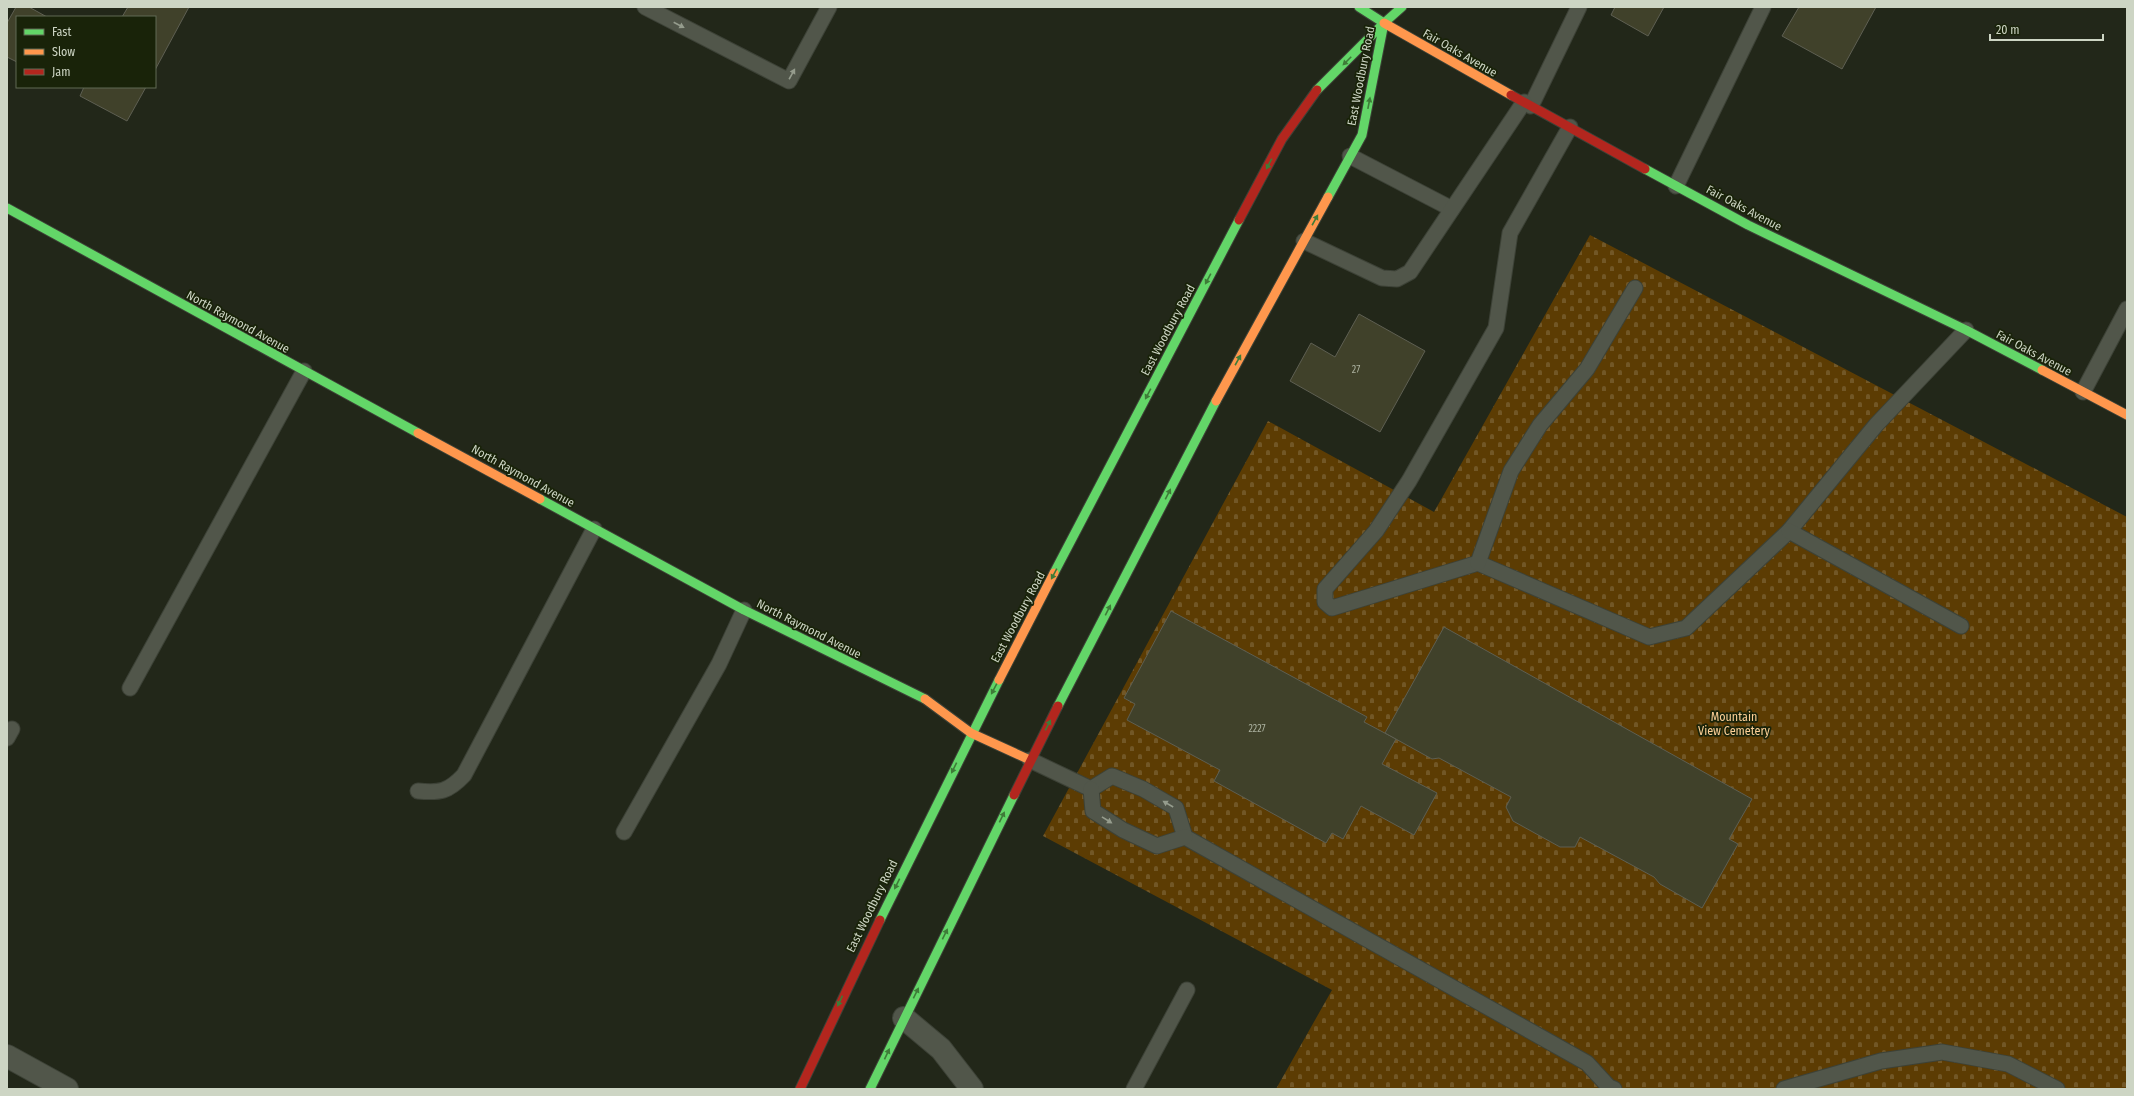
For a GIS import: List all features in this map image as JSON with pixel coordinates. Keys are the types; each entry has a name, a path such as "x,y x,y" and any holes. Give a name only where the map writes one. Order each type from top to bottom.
{"main road":[{"name":"Fair Oaks Avenue","path":"1359,7 1384,24 1748,225 1966,330 2127,415"},
{"path":"1384,24 1387,7"},
{"path":"1384,24 1402,7"},
{"name":"East Woodbury Road","path":"870,1089 1030,760 1216,401 1362,135 1384,24"},
{"name":"East Woodbury Road","path":"800,1089 852,974 971,732 1282,139 1313,94 1384,24"},
{"name":"North Raymond Avenue","path":"7,208 744,610 924,699 971,732 1030,760"}],"street":[{"path":"904,1018 941,1049 972,1089"},
{"path":"7,1056 67,1089"}],"lane":[{"path":"645,7 789,81 830,7"},
{"path":"1304,241 1382,278 1397,279 1410,272 1452,209 1527,104 1579,7"},
{"path":"1676,186 1763,7"},
{"path":"1570,127 1510,233 1496,328 1409,481 1376,531 1325,589 1325,602 1332,608 1478,563 1649,637 1686,628 1789,531 1876,425 1966,330"},
{"path":"1350,156 1452,209"},
{"path":"1478,563 1511,471 1540,425 1587,369 1635,288"},
{"path":"2083,392 2127,309"},
{"path":"130,688 304,371"},
{"path":"418,791 437,792 452,787 464,775 594,529"},
{"path":"1789,531 1961,626"},
{"path":"624,832 719,664 744,610"},
{"path":"1030,760 1091,789"},
{"path":"1091,789 1112,776 1144,789 1176,808 1185,837 1587,1063 1609,1087 1614,1089"},
{"path":"1091,789 1093,812 1123,830 1157,846 1185,837"},
{"path":"1134,1089 1187,990"},
{"path":"1784,1089 1881,1061 1942,1052 2008,1064 2057,1089"}],"green space":[{"name":"Mountain View Cemetery","path":"1590,235 2127,517 2127,1089 1276,1089 1332,990 1043,836 1268,421 1434,512"}],"building":[{"path":"16,7 29,7 45,16 16,16 16,62 7,57 7,23"},
{"path":"128,7 189,7 156,68 156,16 123,16"},
{"path":"1615,7 1664,7 1648,36 1611,15"},
{"path":"1799,7 1876,7 1842,69 1782,36"},
{"path":"84,88 145,88 127,121 80,96"},
{"path":"1359,314 1425,351 1380,432 1290,381 1311,343 1335,357"},
{"path":"1171,611 1367,717 1364,722 1396,739 1382,764 1437,793 1414,835 1361,806 1343,839 1332,833 1326,843 1214,781 1220,770 1127,720 1135,704 1124,698"},
{"path":"1444,627 1752,799 1729,839 1738,844 1702,908 1660,884 1654,877 1580,837 1575,847 1560,847 1513,821 1506,807 1511,797 1439,758 1432,759 1385,733"}],"traffic: fast":[{"path":"1359,7 1384,23"},
{"path":"1384,23 1402,7"},
{"path":"1317,90 1384,23"},
{"path":"1328,197 1362,135 1384,23"},
{"path":"1645,169 1748,225 1966,330 2042,370"},
{"path":"7,208 418,433"},
{"path":"1054,573 1239,220"},
{"path":"1058,706 1216,401"},
{"path":"540,499 744,610 925,699"},
{"path":"880,920 999,680"},
{"path":"870,1089 1014,795"}],"traffic: slow":[{"path":"1384,23 1511,95"},
{"path":"1216,401 1328,197"},
{"path":"2042,370 2127,415"},
{"path":"418,433 540,499"},
{"path":"999,680 1054,573"},
{"path":"925,699 971,733 1030,760"}],"traffic: jam":[{"path":"1239,220 1282,139 1317,90"},
{"path":"1511,95 1645,169"},
{"path":"1014,795 1058,706"},
{"path":"800,1089 880,920"}]}
